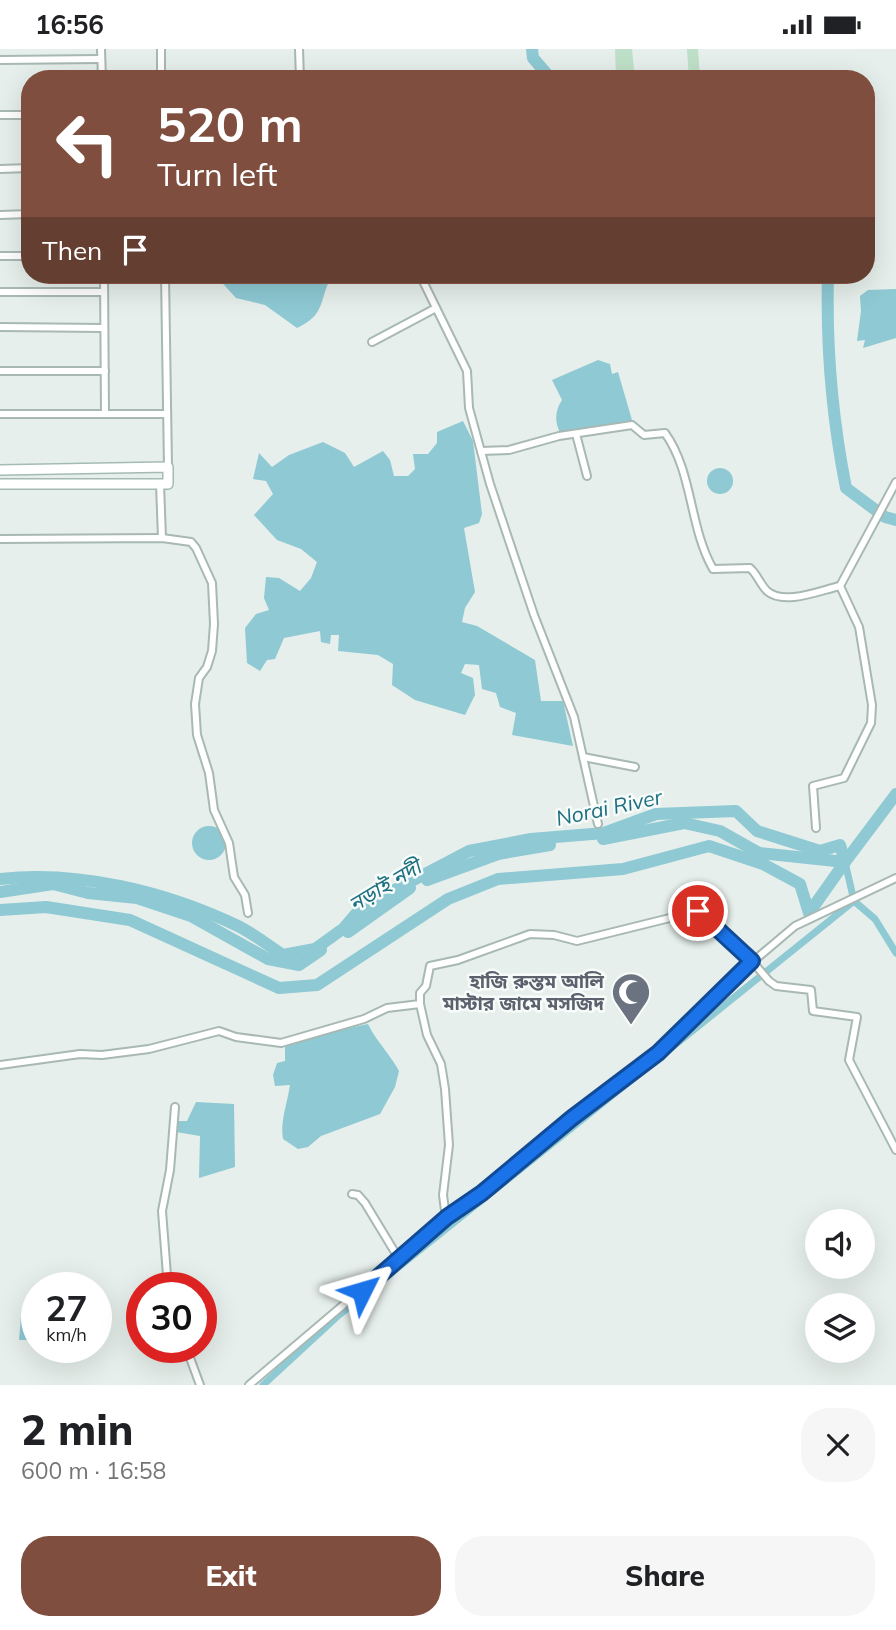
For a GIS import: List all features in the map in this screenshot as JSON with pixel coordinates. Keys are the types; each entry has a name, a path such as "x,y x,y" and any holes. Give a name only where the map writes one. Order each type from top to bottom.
{"street":[{"path":"101,49 102,70"},
{"path":"161,49 161,70"},
{"path":"299,49 300,70"},
{"path":"0,60 102,59"},
{"path":"0,115 21,115"},
{"path":"0,169 21,168"},
{"path":"0,215 21,214"},
{"path":"0,256 21,256"},
{"path":"104,284 105,414"},
{"path":"0,484 168,484 165,284"},
{"path":"424,284 467,371 469,408 481,451 512,553 551,663 572,710 598,824"},
{"path":"0,292 104,292"},
{"path":"372,342 436,307"},
{"path":"0,327 104,328"},
{"path":"0,370 105,372"},
{"path":"0,414 167,414"},
{"path":"481,451 509,450 559,436 632,425 644,435 666,435 680,463 696,528 713,569 750,568 768,591 783,596 842,584"},
{"path":"576,434 587,476"},
{"path":"0,470 169,467"},
{"path":"816,828 813,786 844,778 859,752 872,715 859,627 842,584 896,482"},
{"path":"160,484 162,538"},
{"path":"0,539 162,538 191,542 204,561 212,583 214,624 212,651 207,667 199,678 195,704 197,735 209,773 214,810 229,843 234,877 245,895 248,913"},
{"path":"583,757 635,767"},
{"path":"249,1385 446,1218 482,1193 572,1118 658,1053 752,961 804,921 896,878"},
{"path":"446,1218 443,1195 449,1145 445,1089 441,1064 427,1035 420,993 426,986 430,966 470,956 530,934 554,935 577,941 682,912 698,911 776,986 811,990 813,1011 857,1017 849,1060 896,1150"},
{"path":"0,1065 80,1054 102,1055 149,1049 219,1031 236,1037 281,1043 365,1019 387,1008 420,1005"},
{"path":"166,1272 162,1211 170,1170 174,1107"},
{"path":"352,1194 358,1195 365,1202 399,1259"},
{"path":"192,1363 200,1385"}],"green space":[{"path":"615,49 632,49 634,70 616,70"},
{"path":"687,49 698,49 699,70 688,70"}],"water":[{"path":"223,284 328,284 314,317 297,328 265,305 236,298"},
{"path":"896,289 896,338 863,348 865,340 857,341 860,296 868,290"},
{"path":"598,360 610,364 612,374 618,372 632,420 599,431 581,429 561,434 556,417 562,400 552,380"},
{"path":"463,421 473,441 482,514 479,523 464,528 475,592 465,608 462,622 477,626 535,660 541,701 563,701 573,746 512,735 516,713 500,707 496,693 482,689 479,665 465,664 461,673 473,678 475,695 465,715 415,700 392,685 393,664 378,655 338,651 339,635 331,635 330,644 321,642 320,631 284,638 275,659 267,660 260,671 247,663 245,628 256,614 269,610 264,598 266,577 279,578 300,591 311,578 317,562 301,549 277,540 254,515 273,494 266,481 253,479 259,453 272,467 289,455 323,442 345,453 354,467 383,451 390,460 394,476 408,476 415,469 413,454 428,454 437,443 437,432"},
{"path":"720,468 729,472 733,481 729,490 720,494 711,490 707,481 711,472"},
{"path":"209,826 221,831 226,843 221,855 209,860 197,855 192,843 197,831"},
{"path":"368,1024 399,1071 395,1087 380,1114 321,1136 308,1147 298,1149 283,1139 282,1132 290,1085 275,1086 273,1075 277,1063 285,1061 285,1047 315,1035"},
{"path":"196,1102 234,1104 235,1167 199,1178 200,1136 176,1132 178,1121 187,1121"}],"waterway":[{"path":"532,49 533,58 543,70"},
{"path":"828,284 831,382 846,488 885,517 896,520"},
{"name":"নড়াই নদী","path":"603,839 684,823 720,831 759,853 845,862 896,794"},
{"name":"Norai River","path":"0,879 61,878 122,886 152,894 238,926 283,955 315,949 344,928 362,907 469,851 531,839 604,833 656,814 736,811 757,831 820,851 840,845 845,862 809,913 800,884 763,864 709,846 623,869 498,879 448,899 317,985 279,988 130,920 46,907 0,910"},
{"name":"নড়াই নদী","path":"427,880 498,854 550,845"},
{"path":"845,862 854,901 875,919 896,953"},
{"name":"নড়াই নদী","path":"0,892 53,884 88,893 137,898 191,916 268,959 299,965 321,950"},
{"name":"নড়াই নদী","path":"348,932 410,888"},
{"path":"263,1385 339,1315 854,901"}],"place":[{"name":"হাজি রুস্তম আলি মাস্টার জামে মসজিদ","path":"631,1026"}],"route":[{"path":"362,1291 447,1217 482,1193 572,1118 658,1053 752,961 698,911"}]}
